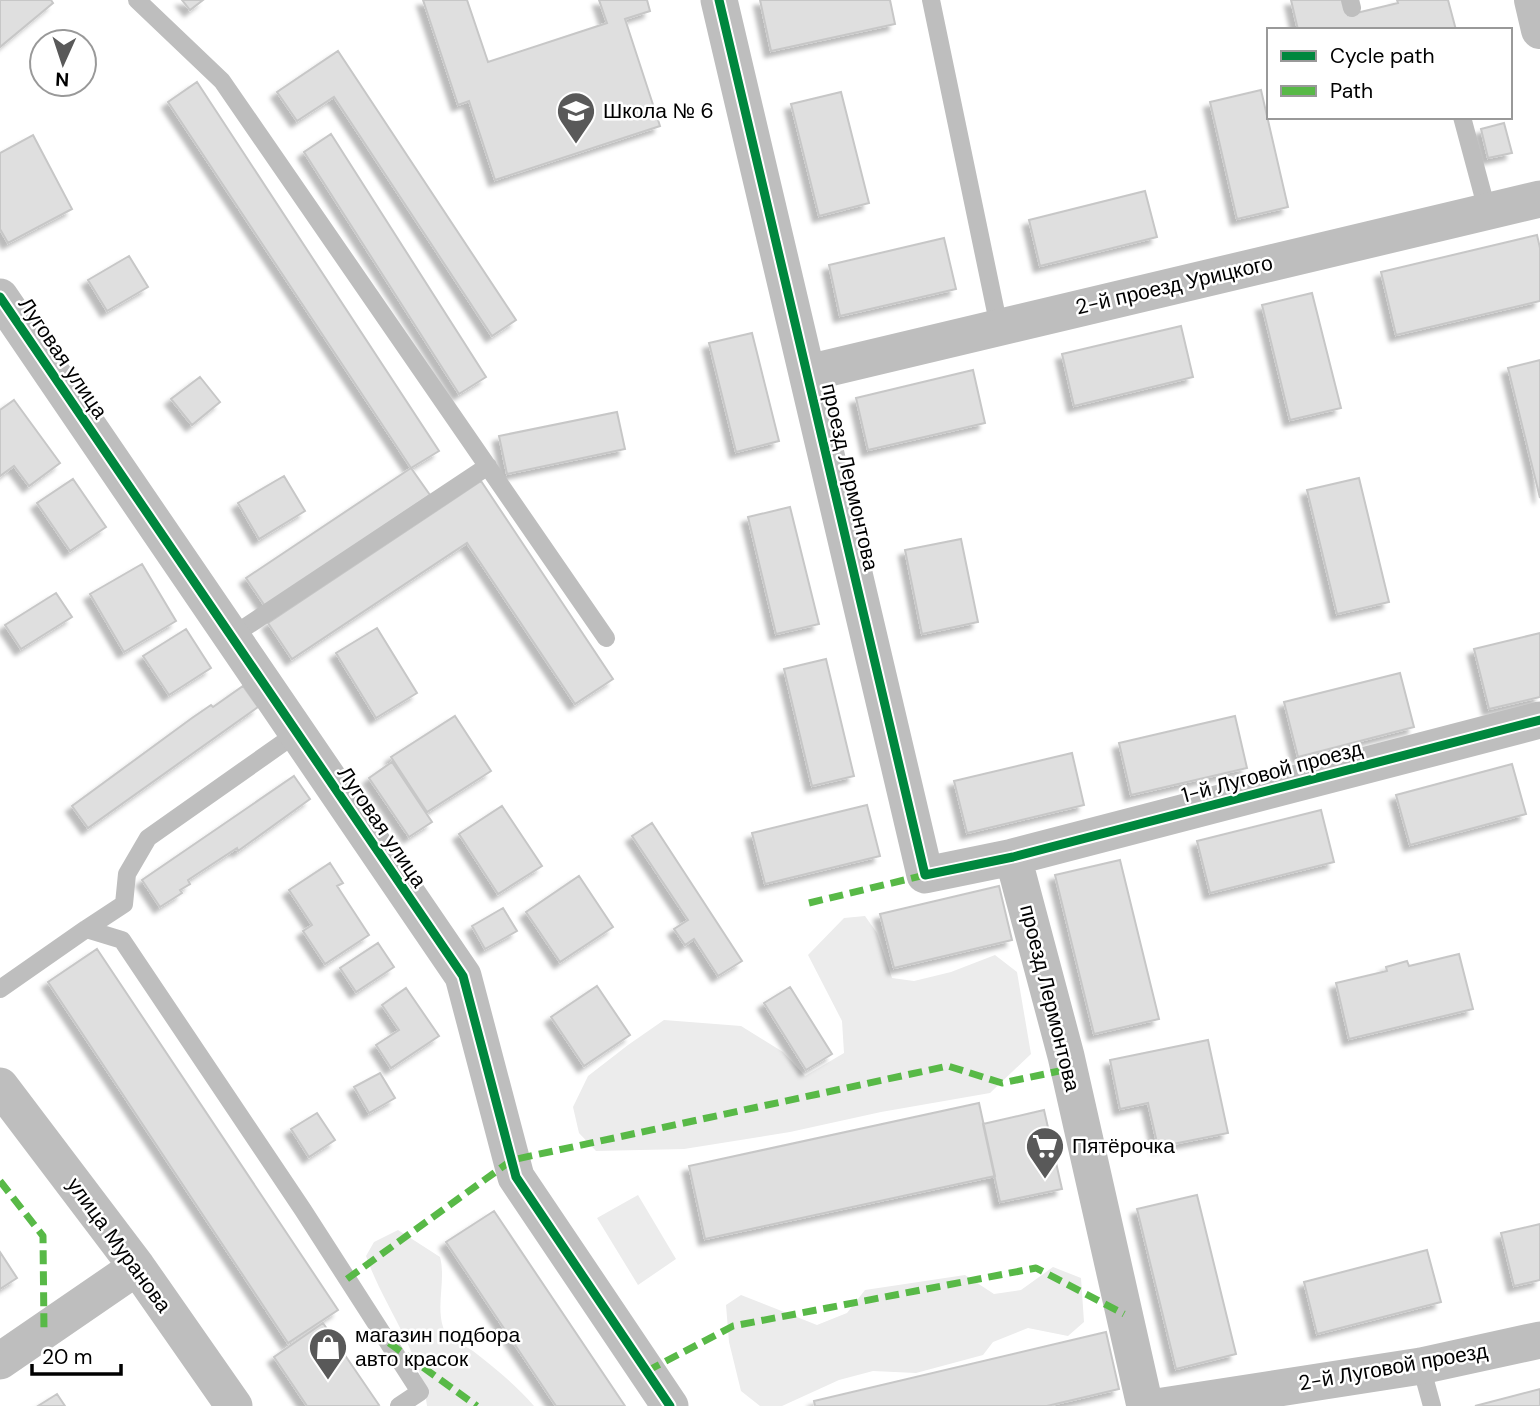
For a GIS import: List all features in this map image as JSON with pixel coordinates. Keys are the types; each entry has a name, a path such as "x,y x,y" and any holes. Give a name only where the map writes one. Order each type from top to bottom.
{"highway":[{"path":"1533,0 1540,30"}],"street":[{"name":"проезд Лермонтова","path":"719,0 925,875 1013,857 1066,1056 1145,1406"},
{"name":"2-й проезд Урицкого","path":"808,373 1540,199"},
{"name":"Луговая улица","path":"0,297 463,976 516,1177 670,1406"},
{"name":"1-й Луговой проезд","path":"1013,857 1540,720"},
{"name":"улица Муранова","path":"0,1086 137,1267 234,1406"},
{"path":"0,1361 137,1267"},
{"name":"2-й Луговой проезд","path":"1163,1406 1421,1366 1540,1339"}],"lane":[{"path":"137,0 222,82 606,638"},
{"path":"931,0 999,327"},
{"path":"1463,119 1487,210"},
{"path":"232,636 488,466"},
{"path":"0,989 124,904 127,874 148,838 297,733"},
{"path":"86,929 122,940 303,1210 420,1392 400,1406"},
{"path":"1421,1366 1432,1406"}],"shaded area":[{"path":"865,916 877,933 892,978 914,981 951,972 995,955 1017,972 1031,1054 990,1093 881,1112 790,1132 684,1149 596,1151 579,1133 573,1107 588,1076 664,1020 741,1026 783,1052 805,1076 844,1053 842,1021 808,955 844,918"},
{"path":"638,1195 676,1259 638,1285 597,1218"},
{"path":"398,1230 440,1257 440,1310 445,1331 497,1370 534,1406 427,1406 418,1368 366,1256 374,1242"},
{"path":"1053,1267 1081,1278 1084,1322 1068,1336 1028,1328 993,1342 983,1355 916,1373 873,1371 839,1380 782,1406 760,1406 741,1391 729,1342 726,1305 741,1295 817,1325 847,1313 865,1290 965,1275 994,1294 1021,1290"}],"building":[{"path":"0,0 51,0 53,3 0,47"},
{"path":"182,0 203,0 190,10"},
{"path":"423,0 467,0 488,62 607,23 599,0 647,0 650,11 625,19 660,126 495,180 469,101 458,105"},
{"path":"760,0 890,0 895,24 771,51"},
{"path":"1291,0 1344,0 1348,15 1398,3 1397,0 1448,0 1455,28 1298,28"},
{"path":"338,51 516,320 492,336 334,97 297,121 277,92"},
{"path":"197,82 439,451 411,468 168,102"},
{"path":"1261,90 1288,207 1237,219 1210,102"},
{"path":"841,92 869,203 819,216 791,104"},
{"path":"1504,123 1512,153 1488,158 1481,129"},
{"path":"331,134 486,377 459,394 304,152"},
{"path":"33,135 72,209 8,243 0,229 0,153"},
{"path":"1145,191 1157,237 1040,266 1029,220"},
{"path":"1537,235 1540,248 1540,301 1396,335 1381,272"},
{"path":"944,238 956,289 840,316 829,265"},
{"path":"129,256 148,287 107,311 88,280"},
{"path":"1312,293 1341,408 1290,420 1262,305"},
{"path":"1181,326 1193,377 1074,406 1062,354"},
{"path":"752,333 779,441 736,452 709,343"},
{"path":"1540,360 1540,498 1508,368"},
{"path":"973,370 985,423 868,450 856,398"},
{"path":"200,377 220,402 192,425 171,399"},
{"path":"14,400 60,463 29,486 14,466 0,476 0,410"},
{"path":"617,412 625,449 507,474 499,436"},
{"path":"411,468 430,495 265,606 246,578"},
{"path":"284,476 305,511 259,539 238,503"},
{"path":"1359,478 1389,602 1337,614 1307,490"},
{"path":"73,479 106,527 70,551 37,503"},
{"path":"481,481 613,679 575,704 467,543 292,659 268,623"},
{"path":"790,507 819,624 776,634 748,517"},
{"path":"961,539 978,622 922,634 905,550"},
{"path":"142,564 176,621 124,652 90,594"},
{"path":"56,593 72,617 21,649 5,625"},
{"path":"377,628 417,693 376,718 336,653"},
{"path":"186,629 211,668 169,695 143,656"},
{"path":"1540,633 1540,697 1489,709 1474,649"},
{"path":"826,659 854,776 812,786 784,669"},
{"path":"1400,673 1414,727 1298,757 1284,702"},
{"path":"243,686 258,707 88,828 72,806 192,718"},
{"path":"455,716 491,771 427,812 391,757"},
{"path":"1235,716 1247,768 1131,795 1119,743"},
{"path":"1072,753 1084,805 967,833 954,781"},
{"path":"392,762 432,822 409,837 369,778"},
{"path":"1512,764 1526,814 1410,845 1396,795"},
{"path":"294,776 310,799 238,851 237,848 188,880 190,884 180,890 182,893 160,907 142,880"},
{"path":"867,805 880,856 765,884 752,833"},
{"path":"502,806 542,866 498,894 459,834"},
{"path":"1321,810 1334,862 1210,893 1197,841"},
{"path":"652,823 742,961 718,976 694,939 685,945 674,929 688,920 632,836"},
{"path":"1120,860 1159,1019 1094,1034 1055,875"},
{"path":"330,863 343,883 337,886 369,935 325,964 303,931 312,925 289,890"},
{"path":"579,876 613,927 560,962 526,912"},
{"path":"999,886 1012,940 894,968 880,914"},
{"path":"503,908 517,931 485,949 472,926"},
{"path":"378,943 394,967 356,992 340,968"},
{"path":"97,949 338,1310 288,1343 48,982"},
{"path":"1459,954 1473,1009 1349,1039 1336,983 1387,971 1386,967 1407,961 1409,966"},
{"path":"597,986 630,1035 584,1066 551,1017"},
{"path":"790,987 832,1054 806,1070 764,1003"},
{"path":"406,988 439,1036 391,1068 376,1045 399,1030 382,1005"},
{"path":"1208,1040 1228,1133 1158,1147 1148,1103 1120,1109 1110,1060"},
{"path":"380,1073 395,1098 369,1113 354,1087"},
{"path":"979,1103 995,1176 705,1239 689,1166"},
{"path":"1044,1110 1062,1189 1000,1202 983,1124"},
{"path":"317,1113 335,1140 309,1157 291,1129"},
{"path":"1197,1195 1236,1354 1176,1369 1137,1209"},
{"path":"494,1211 625,1406 556,1406 446,1242"},
{"path":"1540,1224 1540,1280 1514,1286 1501,1233"},
{"path":"1427,1250 1441,1302 1317,1334 1304,1282"},
{"path":"0,1252 17,1278 0,1289"},
{"path":"323,1323 379,1405 307,1406 274,1357"},
{"path":"1106,1332 1119,1389 1047,1406 815,1406 814,1401"},
{"path":"1540,1389 1540,1406 1475,1406"},
{"path":"57,1394 65,1406 38,1406"}],"marked path":[{"path":"809,903 925,875"},
{"path":"347,1279 512,1160 948,1066 1002,1083 1069,1069"},
{"path":"0,1181 43,1236 44,1332"},
{"path":"647,1371 733,1326 1036,1268 1124,1314"},
{"path":"389,1343 477,1406"}],"cycle path":[{"path":"719,0 925,875 1013,857 1540,720"},
{"path":"0,297 463,976 516,1177 670,1406"}],"place":[{"name":"Школа № 6","path":"576,145"},
{"name":"Пятёрочка","path":"1045,1180"},
{"name":"магазин подбора авто красок","path":"328,1381"}]}
